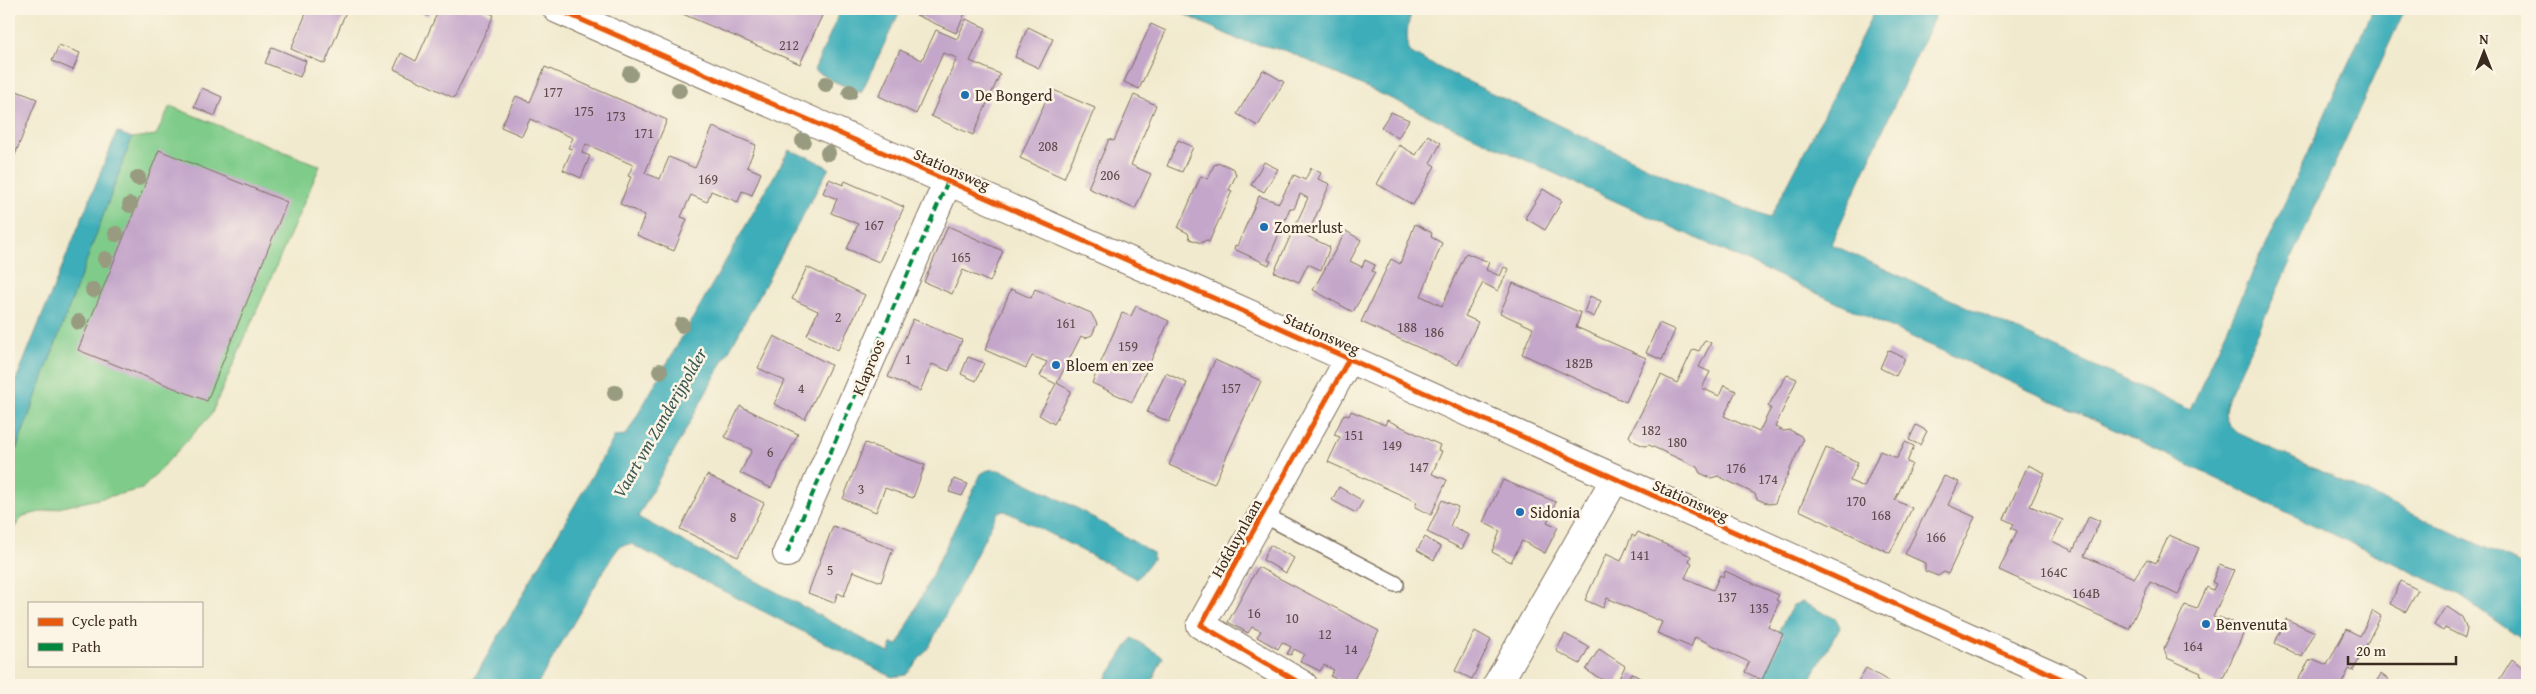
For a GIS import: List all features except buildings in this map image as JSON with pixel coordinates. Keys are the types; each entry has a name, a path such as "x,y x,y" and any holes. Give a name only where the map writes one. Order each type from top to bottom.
{"street":[{"name":"Stationsweg","path":"556,9 1349,359 2075,685"},
{"name":"Klaproos","path":"787,553 948,181"},
{"name":"Hofduynlaan","path":"1303,685 1201,625 1264,515 1349,359"},
{"path":"1497,685 1615,479"}],"lane":[{"name":"Hofduynlaan","path":"1264,515 1396,584"}],"green space":[{"path":"170,106 320,166 211,415 142,489 23,516 9,535 9,469 132,138 156,135"}],"water":[{"path":"841,9 901,9 861,93 833,81 814,70"},
{"path":"1173,9 1323,9 1335,11 1348,9 1413,9 1407,30 1408,46 1410,52 1427,62 1683,184 1770,218 1824,114 1875,9 1938,9 1831,244 2190,410 2373,9 2405,9 2229,396 2225,413 2227,421 2238,433 2527,567 2527,643 2456,593 2100,423 1287,51 1239,40"},
{"path":"117,132 132,138 9,469 9,397"},
{"name":"Vaart vm Zanderijpolder","path":"789,150 829,168 638,517 889,653 892,643 898,645 981,474 987,470 1007,473 1075,507 1153,553 1153,559 1137,579 1005,511 998,512 929,647 906,675 892,677 631,544 620,546 537,685 470,685 615,436 626,435"},
{"path":"1802,602 1836,619 1840,627 1807,685 1748,685 1793,605"},
{"path":"1132,638 1163,657 1150,685 1102,685"}],"marked path":[{"path":"787,553 948,181"}],"cycle path":[{"path":"557,9 1227,304 2075,685"},
{"path":"1303,685 1201,625 1349,359"}],"place":[{"name":"De Bongerd","path":"965,95"},
{"name":"Zomerlust","path":"1264,227"},
{"name":"Bloem en zee","path":"1056,365"},
{"name":"Sidonia","path":"1520,512"},
{"name":"Benvenuta","path":"2206,624"}]}
